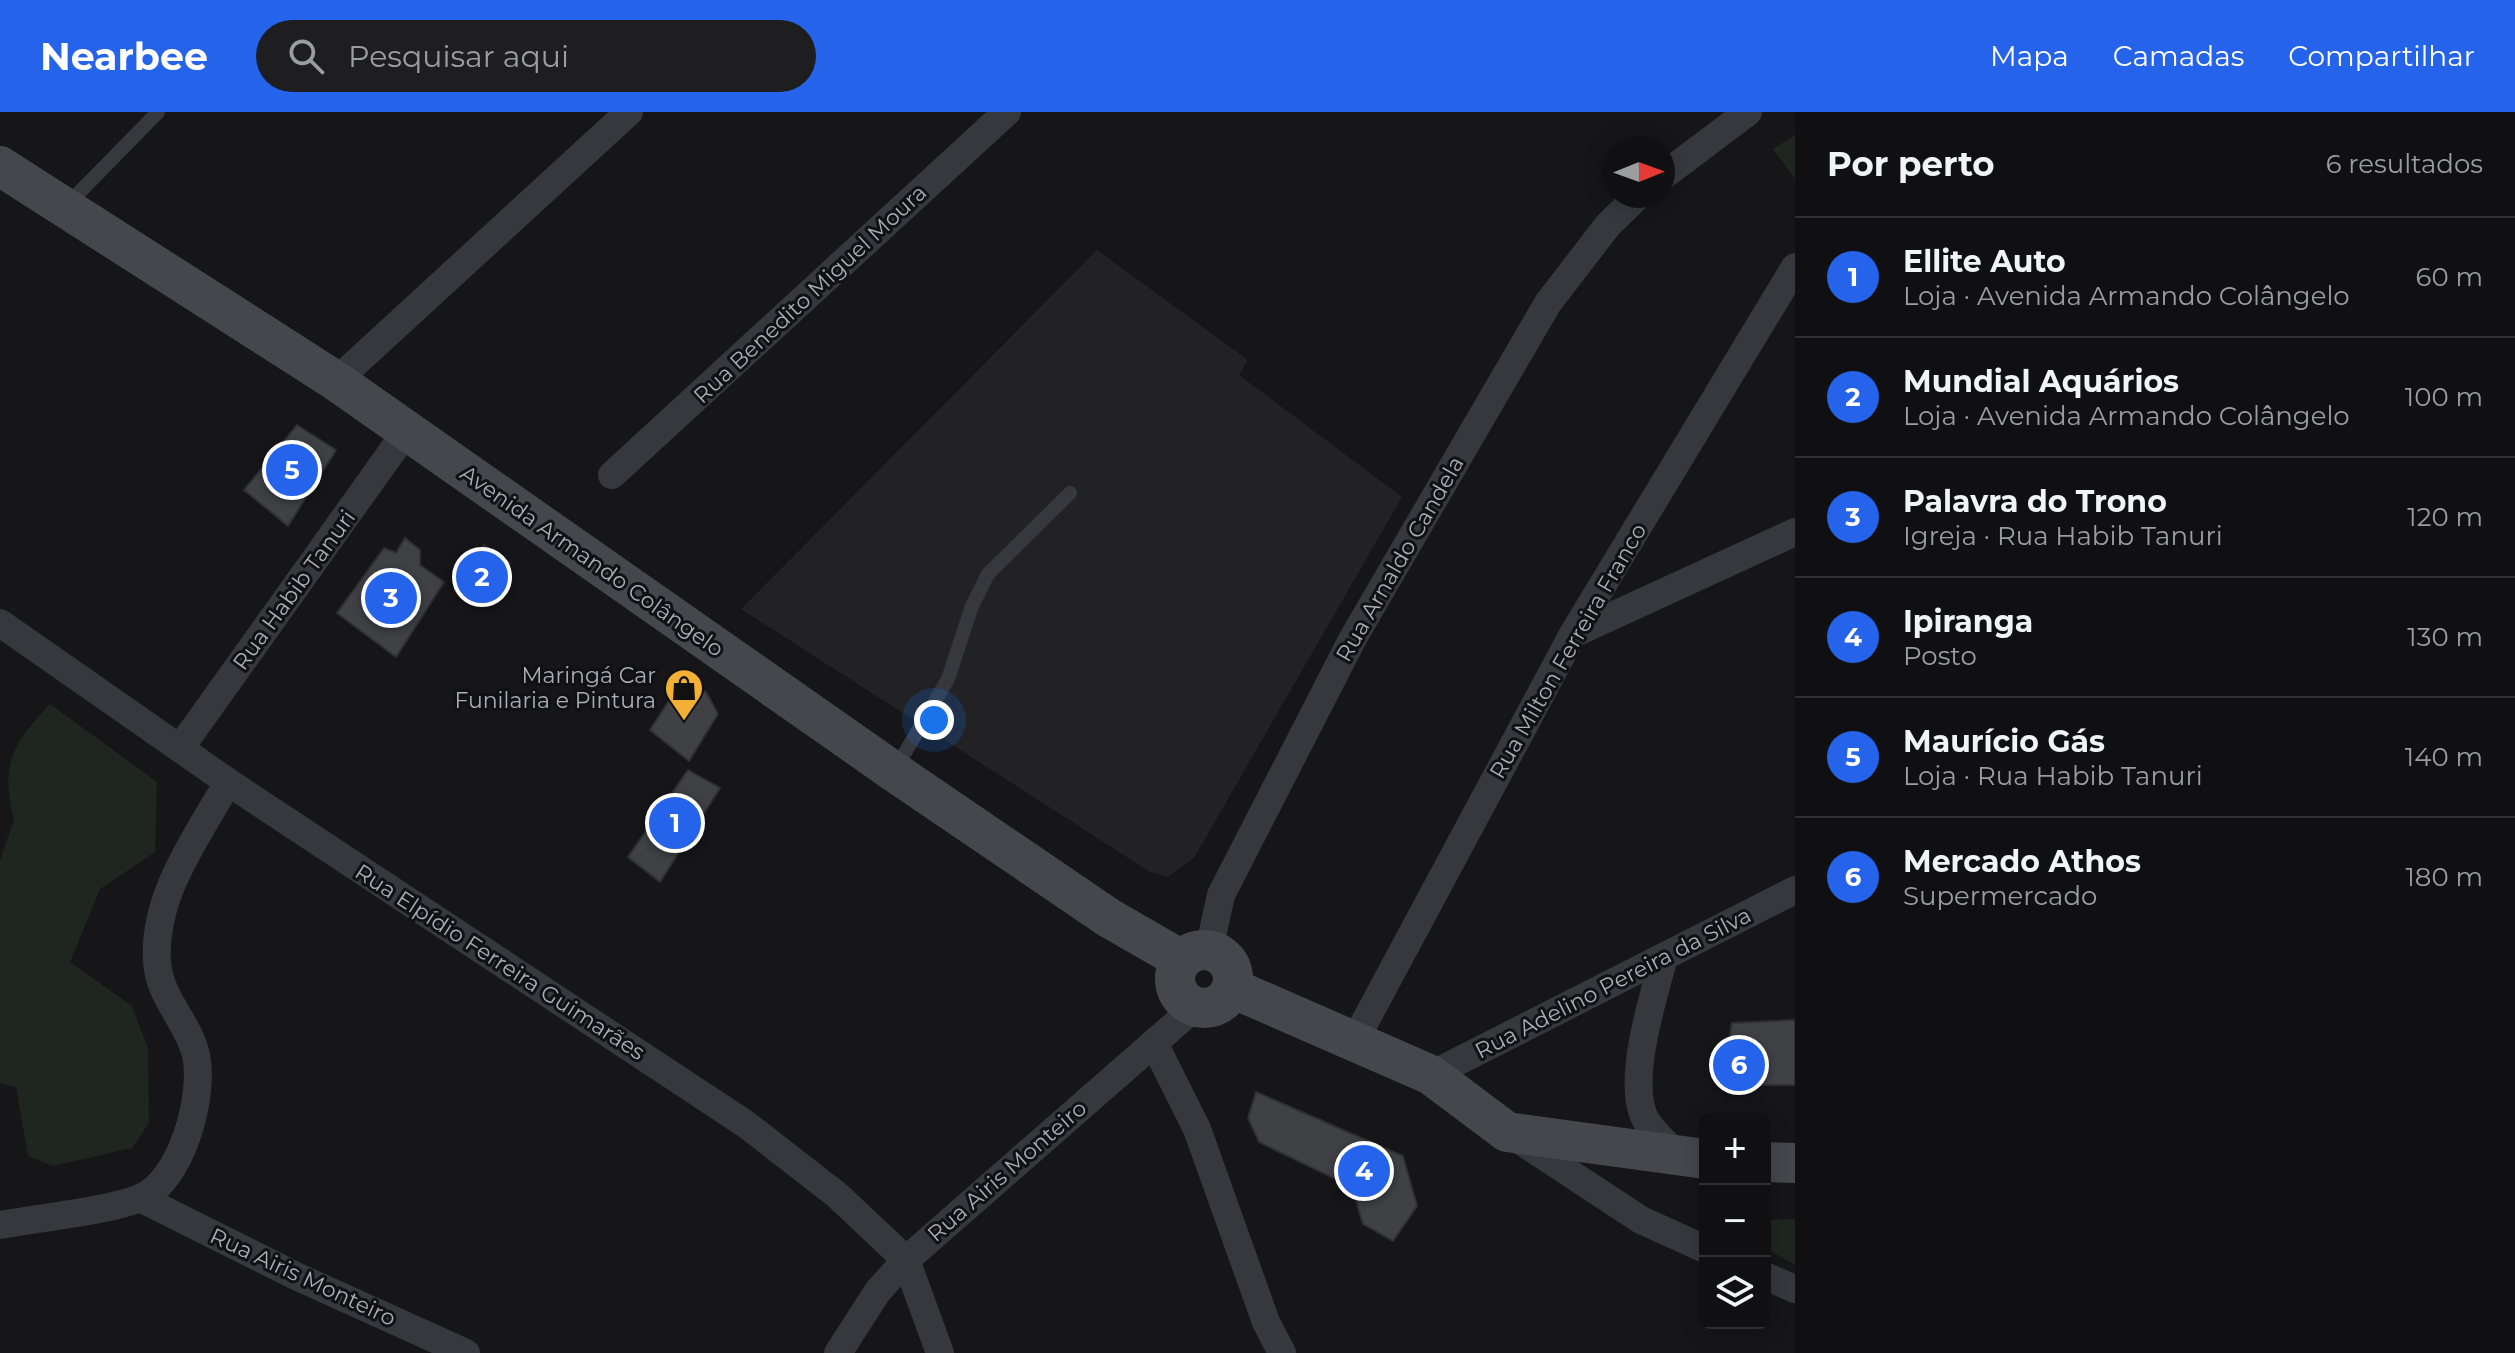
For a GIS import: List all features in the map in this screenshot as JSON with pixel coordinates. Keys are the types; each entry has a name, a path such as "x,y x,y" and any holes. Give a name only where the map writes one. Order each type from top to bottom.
{"street":[{"path":"336,381 629,112"},
{"name":"Rua Benedito Miguel Moura","path":"612,475 1007,112"},
{"path":"1675,166 1738,115"},
{"name":"Avenida Armando Colângelo","path":"0,166 336,381 893,771 1109,918 1196,955"},
{"name":"Rua Arnaldo Candela","path":"1196,955 1221,895 1353,638 1548,303 1608,225 1626,208"},
{"name":"Rua Milton Ferreira Franco","path":"1354,1042 1573,634 1795,267"},
{"name":"Rua Habib Tanuri","path":"181,747 406,432"},
{"path":"1573,634 1795,532"},
{"name":"Rua Elpídio Ferreira Guimarães","path":"0,623 228,782 747,1125 837,1195 906,1260 940,1353"},
{"path":"0,1225 140,1198 164,1178 178,1156 191,1128 198,1091 196,1054 164,997 157,961 159,923 169,888 228,782"},
{"name":"Rua Adelino Pereira da Silva","path":"1431,1075 1795,890"},
{"path":"1196,955 1227,960 1232,969 1232,988 1222,1003 1205,1008 1195,1007 1180,997 1175,978 1196,955"},
{"path":"1664,957 1642,1039 1639,1075 1645,1119 1691,1157"},
{"path":"1232,988 1431,1075 1507,1132 1641,1220 1699,1246"},
{"name":"Rua Airis Monteiro","path":"838,1353 878,1291 906,1260 1195,1007"},
{"path":"1154,1043 1197,1129 1266,1322 1282,1353"},
{"path":"1507,1132 1691,1157"},
{"path":"1771,1162 1795,1163"},
{"name":"Rua Airis Monteiro","path":"140,1198 298,1277 466,1353"},
{"path":"1771,1279 1795,1289"}],"lane":[{"path":"63,209 158,112"},
{"path":"893,771 948,679 972,606 988,574 1070,493"}],"shaded area":[{"path":"1795,135 1795,179 1773,149"},
{"path":"1097,250 1248,360 1239,375 1402,497 1194,858 1168,877 1150,872 741,609"},
{"path":"50,704 157,782 155,852 100,889 70,962 132,1006 148,1048 149,1123 132,1148 53,1166 28,1156 16,1087 0,1083 0,861 14,820 8,784 9,769 12,756 26,731"},
{"path":"1795,1219 1795,1265 1771,1251 1771,1220"}],"building":[{"path":"297,425 336,450 288,526 244,490"},
{"path":"405,538 420,550 420,565 444,582 396,657 337,613 384,548 396,553"},
{"path":"484,545 510,563 483,605 455,587"},
{"name":"Maringá Car Funilaria e Pintura","path":"680,684 706,692 718,714 689,761 650,730"},
{"path":"688,770 720,788 660,882 628,857"},
{"path":"1795,1020 1795,1085 1739,1085 1727,1054 1732,1023"},
{"path":"1256,1092 1403,1156 1417,1206 1393,1241 1363,1224 1352,1187 1259,1142 1248,1118"}],"place":[{"name":"Maurício Gás","path":"292,470"},
{"name":"Mundial Aquários","path":"482,577"},
{"name":"Palavra do Trono","path":"391,598"},
{"name":"Maringá Car Funilaria e Pintura","path":"684,722"},
{"name":"Ellite Auto","path":"675,823"},
{"name":"Mercado Athos","path":"1739,1065"},
{"name":"Ipiranga","path":"1364,1171"}]}
